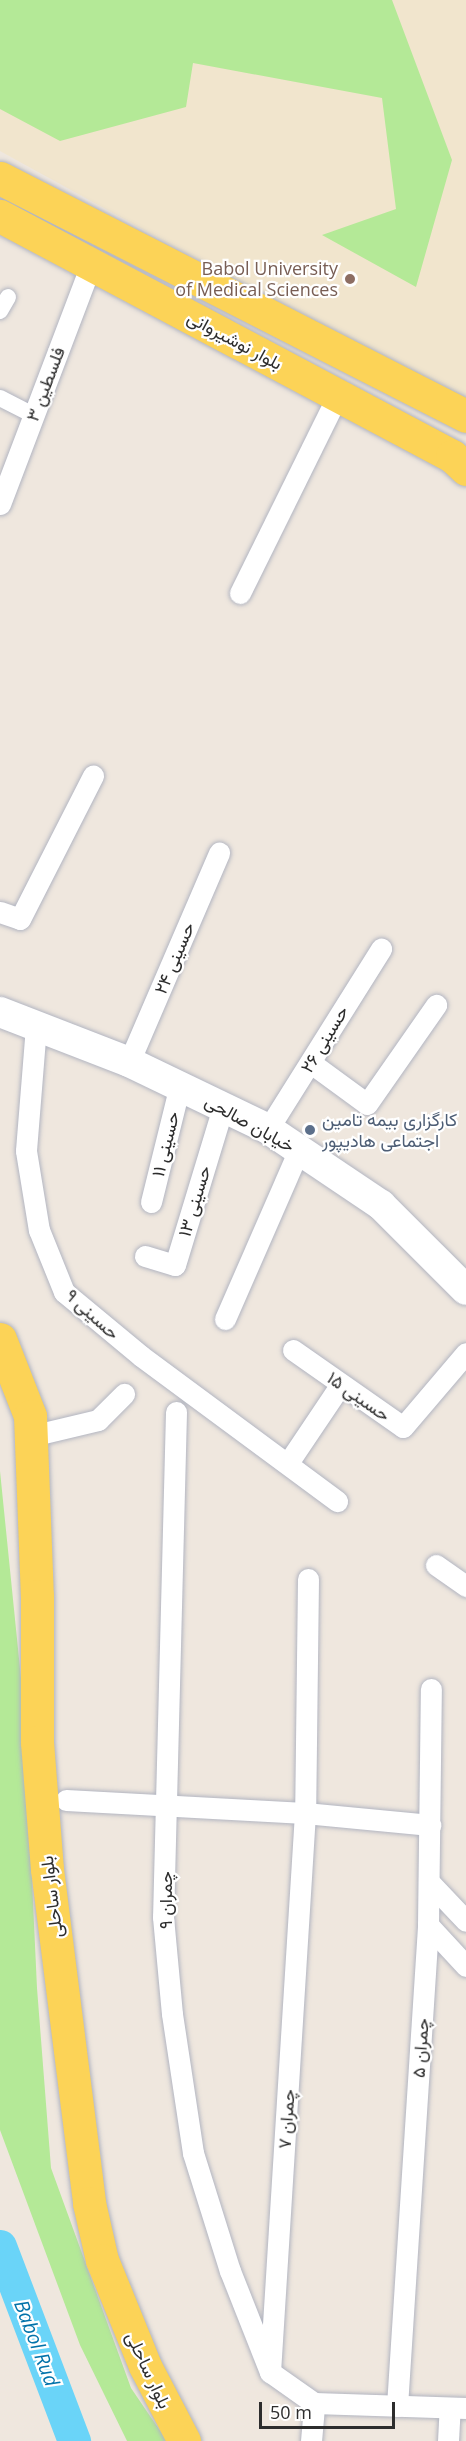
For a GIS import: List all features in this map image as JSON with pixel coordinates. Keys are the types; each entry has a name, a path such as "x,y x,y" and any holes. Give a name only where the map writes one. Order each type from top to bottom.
{"main road":[{"name":"بلوار نوشیروانی","path":"0,178 466,416"},
{"name":"بلوار نوشیروانی","path":"0,216 461,461"},
{"name":"خيابان صالحی","path":"0,1012 129,1062 268,1129 381,1205 466,1290"},
{"name":"بلوار ساحلی","path":"0,1339 30,1416 37,1596 37,1742 47,1869 89,2203 102,2260 145,2366 183,2441"}],"street":[{"name":"فلسطین ۳","path":"0,504 91,264"},
{"path":"240,593 338,395"},
{"path":"0,398 33,415"},
{"path":"0,912 20,919 93,776"},
{"name":"حسینی ۲۴","path":"129,1062 219,853"},
{"name":"حسینی ۲۶","path":"268,1129 381,948"},
{"path":"311,1063 367,1104 435,1005"},
{"name":"حسینی ٩","path":"36,1026 27,1150 39,1230 64,1292 141,1356 337,1501"},
{"name":"حسینی ۱۱","path":"151,1202 180,1085"},
{"name":"حسینی ۱۳","path":"145,1256 175,1265 223,1107"},
{"path":"225,1320 299,1150"},
{"name":"حسینی ۱۵","path":"293,1350 404,1427 466,1353"},
{"path":"288,1463 341,1384"},
{"path":"31,1436 98,1420 124,1394"},
{"name":"چمران ۹","path":"176,1412 168,1807 163,1917 172,2014 193,2153 230,2271 270,2372"},
{"path":"436,1565 466,1586"},
{"name":"چمران ۷","path":"270,2372 305,1813 308,1579"},
{"name":"چمران ۵","path":"397,2406 430,1883 431,1689"},
{"path":"66,1800 305,1813 430,1825"},
{"path":"430,1883 466,1921"},
{"path":"428,1925 466,1966"},
{"path":"270,2372 314,2403 458,2408 448,2441"},
{"path":"311,2441 314,2403"}],"shaded area":[{"name":"Babol University of Medical Sciences","path":"0,0 466,0 466,407 0,151"}],"green space":[{"path":"0,0 392,0 452,160 416,287 322,235 396,209 382,98 193,63 186,107 60,141 0,109"},
{"path":"0,1471 24,1708 37,1988 51,2168 131,2388 167,2441 127,2441 80,2345 0,2130"}],"waterway":[{"name":"Babol Rud","path":"0,2246 74,2441"}],"place":[{"name":"Babol University of Medical Sciences","path":"350,279"},
{"name":"کارگزاری بیمه تامین اجتماعی هادیپور","path":"310,1130"}]}
